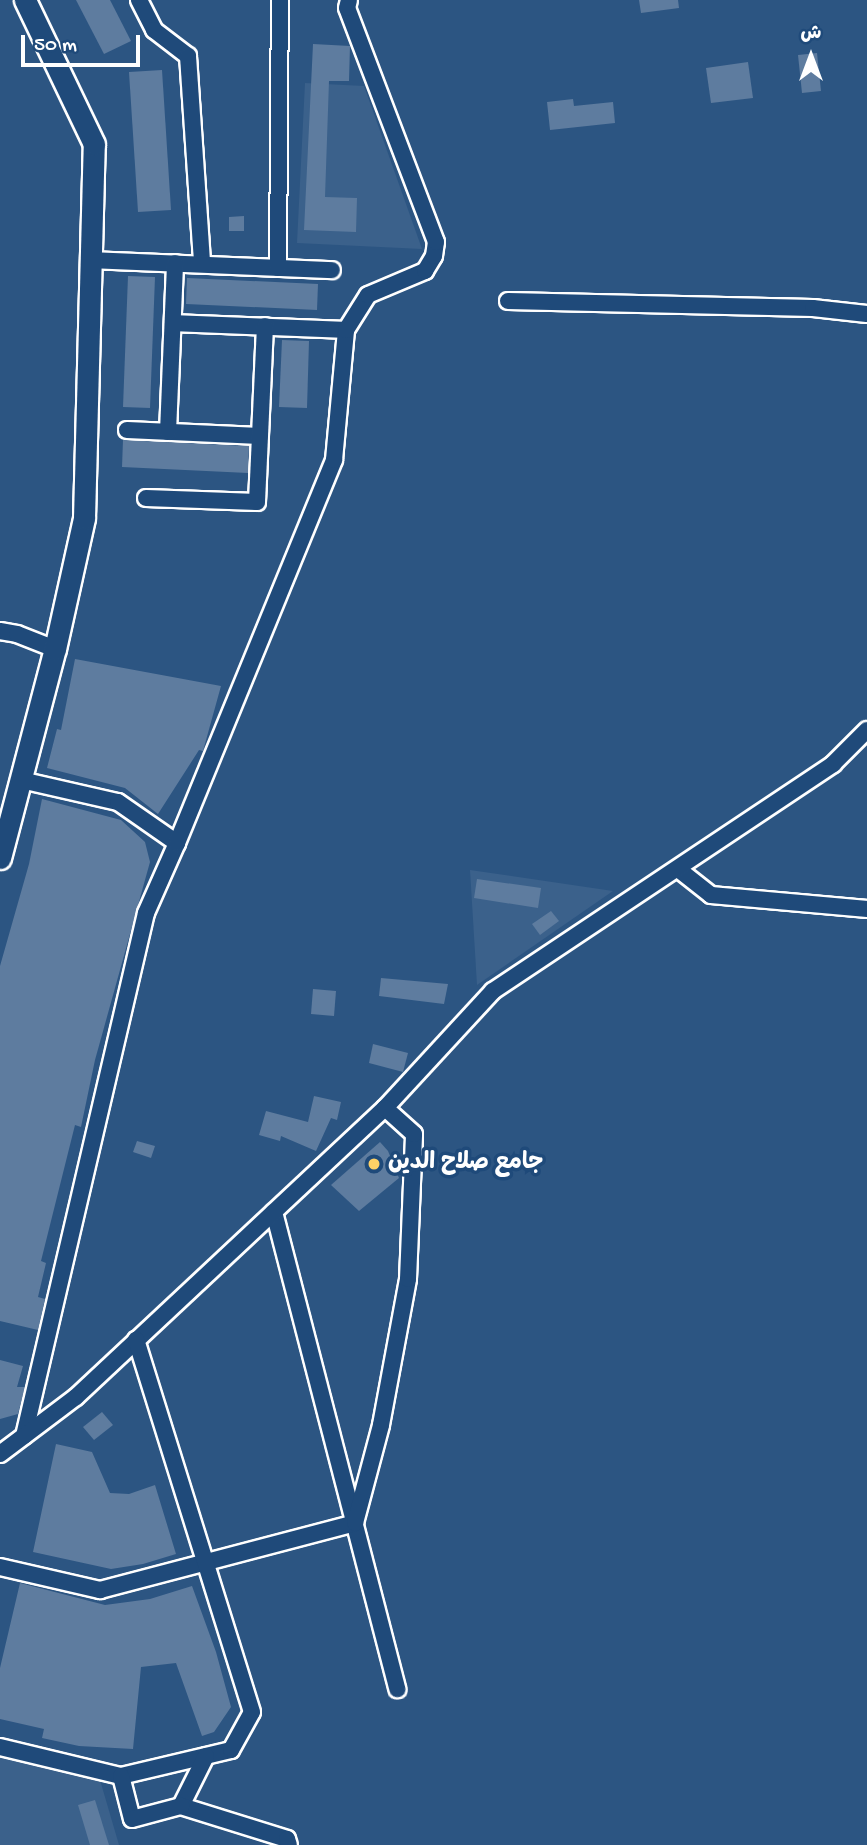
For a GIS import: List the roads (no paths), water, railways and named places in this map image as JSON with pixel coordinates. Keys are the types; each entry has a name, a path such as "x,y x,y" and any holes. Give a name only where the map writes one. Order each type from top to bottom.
{"street":[{"path":"0,858 55,649 84,518 94,144 25,0"},
{"path":"139,0 154,30 188,56 202,264"},
{"path":"278,268 279,0"},
{"path":"24,1436 146,913 334,460 346,330 368,295 425,271 434,256 436,242 347,9 349,0"},
{"path":"91,260 332,270"},
{"path":"168,432 175,263"},
{"path":"508,301 813,308 867,314"},
{"path":"173,323 346,330"},
{"path":"146,498 257,502 265,326"},
{"path":"127,430 260,436"},
{"path":"0,631 17,634 55,649"},
{"path":"0,1454 76,1397 385,1108 493,991 833,764 867,730"},
{"path":"21,780 118,802 177,843"},
{"path":"678,869 711,895 867,909"},
{"path":"355,1523 380,1425 408,1279 414,1134 385,1108"},
{"path":"274,1212 397,1689"},
{"path":"0,1747 121,1776 230,1750 252,1712 136,1340"},
{"path":"0,1567 100,1590 355,1523"},
{"path":"181,1806 206,1756"},
{"path":"121,1776 132,1819 181,1806 287,1839 289,1845"}],"place":[{"name":"جامع صلاح الدين","path":"374,1164"}]}
